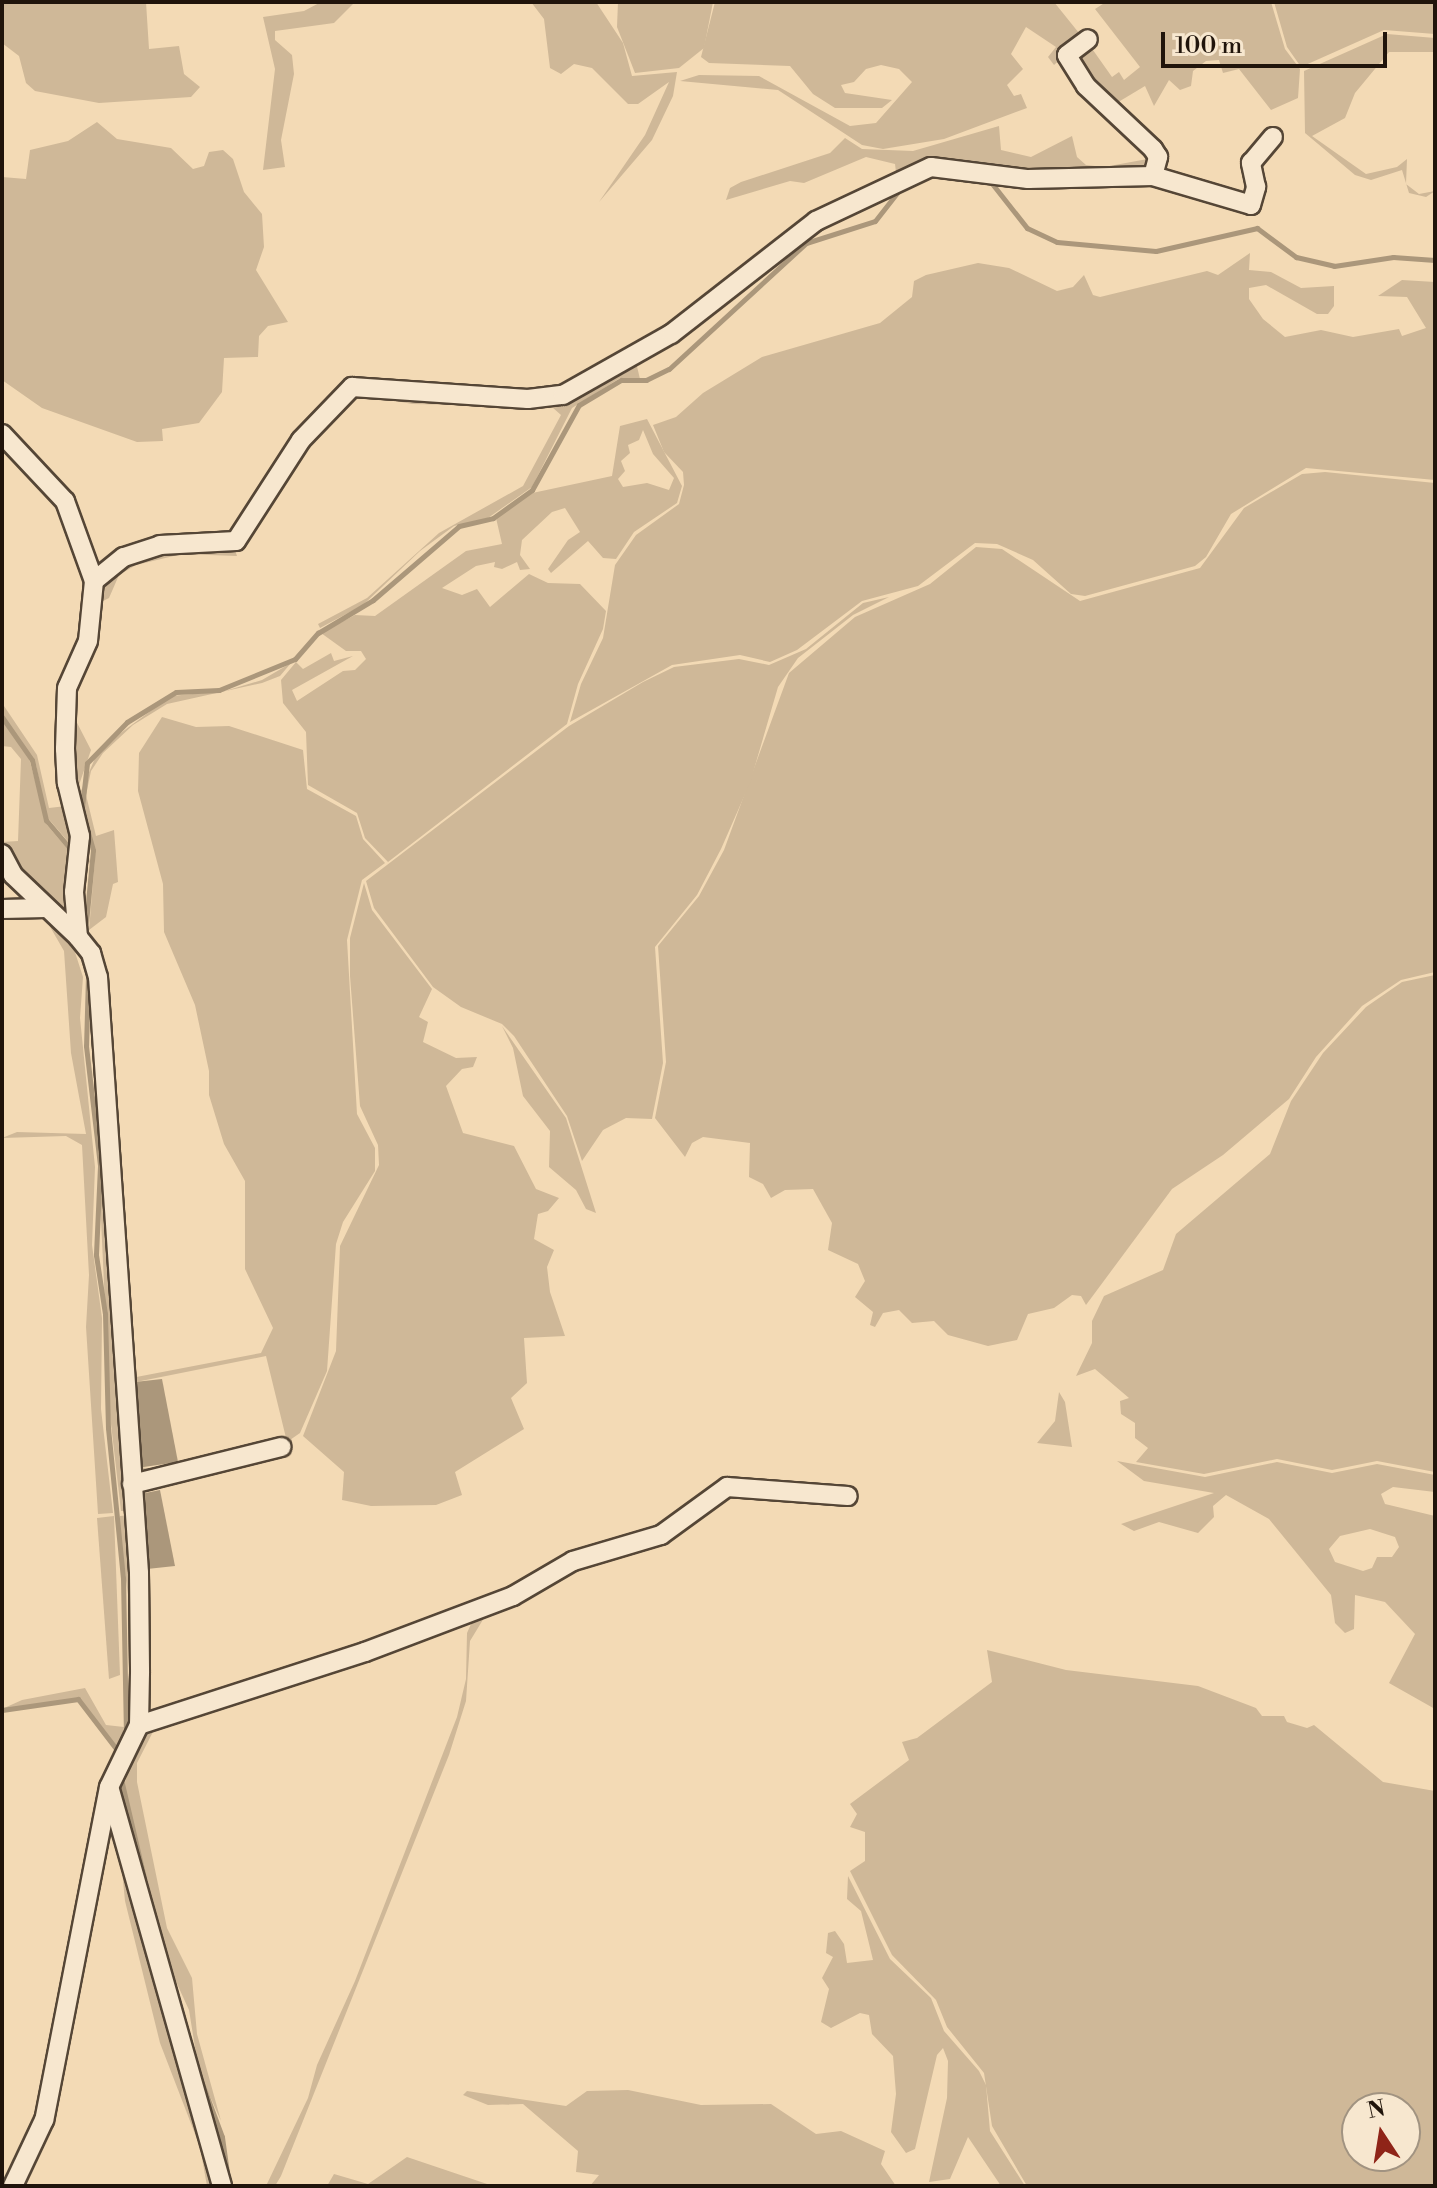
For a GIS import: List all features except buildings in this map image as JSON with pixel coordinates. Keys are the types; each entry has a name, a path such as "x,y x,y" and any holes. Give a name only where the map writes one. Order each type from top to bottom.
{"street":[{"path":"1088,39 1067,55 1086,86 1153,149 1158,157 1153,176"},
{"path":"94,581 124,557 160,545 236,541 301,440 352,387 528,399 563,395 671,334 816,221 931,167 1028,179 1153,176 1251,205 1256,187 1251,163 1273,137"},
{"path":"2,434 65,501 94,581 95,612 67,688 67,783 80,836 74,892 78,937"},
{"path":"2,854 13,875 91,953 98,977 139,1573 139,1725 109,1787 44,2120 13,2186"},
{"path":"2,909 46,908"},
{"path":"132,1484 281,1447"},
{"path":"139,1725 365,1652 513,1596 573,1561 661,1535 727,1487 848,1496"},
{"path":"109,1787 222,2186"}],"shaded area":[{"path":"2,2 146,2 149,49 179,46 184,74 200,87 191,97 99,103 35,91 26,83 19,56 2,43"},
{"path":"321,2 355,2 334,23 275,31 275,40 292,55 294,74 281,140 285,167 263,170 275,69 263,17 304,11"},
{"path":"531,2 596,2 623,43 632,76 677,72 673,96 652,140 599,202 645,135 669,82 638,104 628,104 592,68 574,64 561,74 550,68 544,19"},
{"path":"618,2 713,2 704,48 679,68 635,73 617,27"},
{"path":"715,2 1054,2 1083,38 1054,65 1048,57 1056,47 1026,27 1011,54 1023,69 1007,85 1014,96 1021,94 1027,108 944,139 883,149 862,145 778,90 680,81 699,75 759,76 850,126 876,123 912,82 899,69 881,65 866,69 854,82 841,85 845,93 892,100 882,108 835,108 813,94 790,66 709,63 701,57"},
{"path":"1106,2 1271,2 1285,49 1300,69 1298,98 1271,110 1239,69 1223,73 1219,60 1206,61 1193,71 1191,86 1180,90 1169,80 1154,106 1145,86 1110,107 1070,56 1088,43 1112,77 1119,72 1124,80 1140,67 1095,9"},
{"path":"1274,2 1435,2 1435,34 1384,30 1301,67 1287,47"},
{"path":"1387,34 1435,38 1435,52 1389,52 1355,93 1345,118 1312,136 1366,174 1397,167 1407,159 1406,183 1402,170 1371,180 1355,175 1305,133 1304,71"},
{"path":"97,122 117,139 171,148 193,169 204,166 209,152 223,150 233,159 244,192 262,214 264,247 256,270 288,322 268,326 259,336 258,357 224,358 222,392 199,423 162,429 163,441 137,442 42,408 2,380 2,177 26,179 30,150 68,141"},
{"path":"999,126 1001,150 1031,157 1072,136 1077,157 1086,165 1104,167 1153,158 1152,165 1124,176 975,167 897,180 895,164 866,157 804,183 790,181 726,200 730,188 741,182 830,153 845,138 862,149 913,151"},
{"path":"1406,184 1419,194 1435,191 1426,197 1409,193"},
{"path":"1250,253 1249,270 1271,272 1301,288 1334,286 1334,306 1328,314 1317,314 1266,285 1249,288 1249,299 1263,319 1285,337 1321,330 1353,337 1399,329 1402,336 1426,328 1407,297 1378,296 1402,280 1435,282 1435,480 1306,468 1231,514 1206,557 1195,566 1085,596 1071,594 1033,560 997,544 975,543 918,586 862,601 797,650 770,662 740,655 672,665 570,722 581,684 603,638 615,565 636,535 679,504 684,485 683,472 664,452 653,425 676,417 703,393 762,357 880,323 912,297 914,281 926,275 978,263 1009,268 1057,291 1073,287 1084,275 1093,295 1100,297 1207,271 1218,275"},
{"path":"635,358 640,379 620,378 572,408 532,487 488,518 454,526 420,551 363,605 320,628 318,624 367,598 439,533 523,486 561,415 552,407 412,404 364,395 531,402"},
{"path":"647,419 682,486 677,503 634,532 616,559 603,558 588,541 551,573 548,569 568,540 580,532 565,508 552,512 522,540 520,555 530,569 520,570 517,562 502,569 494,567 495,562 476,566 442,588 462,595 477,589 490,607 529,574 548,583 580,584 606,611 603,629 578,684 567,724 388,862 365,838 357,813 308,785 306,732 283,703 281,680 296,662 303,669 331,653 334,661 353,656 292,690 297,701 343,671 355,670 366,659 361,651 346,651 321,633 355,615 375,616 466,551 502,544 496,518 523,495 612,476 620,426","holes":["643,430 653,454 674,478 669,490 647,483 623,487 618,479 625,471 621,461 630,453 628,445 639,440"]},
{"path":"1325,472 1435,483 1435,972 1401,980 1362,1006 1316,1057 1289,1099 1223,1155 1172,1189 1086,1305 1081,1296 1072,1295 1054,1308 1028,1314 1017,1340 988,1346 948,1335 934,1321 912,1323 899,1310 883,1313 875,1327 870,1325 873,1312 855,1297 865,1281 858,1264 828,1250 832,1223 813,1189 785,1190 771,1198 763,1184 749,1177 750,1143 703,1137 692,1143 685,1157 655,1118 666,1062 658,946 699,896 724,850 789,673 855,617 930,584 976,547 1002,549 1080,601 1200,568 1244,508 1302,474"},
{"path":"234,547 237,556 182,554 136,565 119,575 109,598 101,602 104,587 117,569 153,551"},
{"path":"889,597 853,615 798,658 778,687 750,783 721,849 697,895 655,947 663,1063 652,1119 626,1118 603,1130 582,1161 567,1116 514,1036 502,1024 461,1007 433,987 374,908 366,881 569,726 643,682 674,667 739,659 769,665 806,649 863,603"},
{"path":"93,644 94,656 78,688 73,715 91,750 78,788 90,863 82,856 68,746 78,670"},
{"path":"291,663 280,676 262,683 167,704 133,725 103,753 91,771 86,795 96,836 114,830 118,882 113,884 106,917 89,930 95,859 81,791 99,749 171,696 225,691 262,680"},
{"path":"2,703 37,755 49,808 66,806 77,852 47,817 36,765 2,714"},
{"path":"162,717 196,727 229,726 303,750 307,789 356,816 363,839 385,863 362,880 347,940 357,1114 375,1148 375,1171 343,1222 336,1244 327,1371 300,1433 287,1442 266,1356 136,1382 137,1467 158,1469 136,1473 126,1379 261,1353 273,1328 245,1269 245,1181 224,1144 209,1095 209,1071 195,1005 164,932 163,884 138,791 139,753"},
{"path":"2,719 29,758 47,825 77,860 67,909 46,904 2,850 2,842 18,841 21,759 11,747 2,746"},
{"path":"364,883 372,910 432,989 419,1017 428,1022 423,1042 456,1058 477,1057 473,1067 462,1069 446,1086 463,1133 514,1146 536,1189 559,1198 548,1211 538,1214 534,1239 554,1250 547,1267 550,1292 565,1336 524,1338 527,1383 511,1398 524,1429 455,1472 462,1495 436,1505 371,1506 342,1500 344,1472 303,1436 336,1351 340,1246 379,1165 378,1145 360,1106 350,976 350,938"},
{"path":"45,918 73,946 83,977 80,1018 95,1167 92,1245 102,1318 101,1409 113,1513 98,1514 86,1327 89,1275 82,1145 66,1136 2,1138 17,1132 86,1134 71,1053 64,951"},
{"path":"89,956 131,1511 121,1511 110,1415"},
{"path":"1435,975 1435,1472 1377,1461 1332,1470 1277,1459 1204,1474 1136,1462 1148,1448 1135,1438 1135,1423 1121,1414 1120,1401 1129,1398 1095,1369 1076,1376 1092,1343 1092,1321 1104,1296 1163,1270 1176,1234 1270,1154 1291,1101 1323,1053 1366,1007 1402,982"},
{"path":"502,1026 566,1118 596,1213 586,1209 576,1190 549,1167 550,1131 523,1096 513,1048"},
{"path":"162,1379 178,1462 137,1468 135,1382"},
{"path":"1059,1392 1065,1402 1072,1447 1037,1443 1055,1421"},
{"path":"1117,1461 1205,1477 1277,1462 1332,1473 1377,1464 1435,1475 1435,1492 1393,1487 1381,1494 1385,1504 1435,1516 1435,1709 1389,1683 1415,1634 1385,1602 1355,1595 1354,1629 1345,1633 1335,1623 1331,1595 1269,1519 1226,1495 1213,1506 1214,1517 1198,1533 1159,1522 1134,1531 1121,1524 1214,1493 1144,1481","holes":["1370,1529 1395,1537 1399,1547 1392,1557 1377,1557 1372,1568 1363,1571 1335,1562 1329,1549 1340,1536"]},
{"path":"160,1490 175,1566 147,1569 141,1494"},
{"path":"131,1515 136,1673 129,1674 129,1602 119,1530 120,1516"},
{"path":"114,1516 120,1675 109,1679 97,1518"},
{"path":"475,1615 484,1618 470,1641 466,1701 449,1755 281,2176 275,2186 266,2186 308,2098 317,2065 355,1981 457,1717 466,1679 467,1633"},
{"path":"987,1650 1066,1670 1198,1686 1256,1708 1262,1716 1284,1716 1287,1722 1307,1728 1314,1725 1383,1782 1435,1791 1435,2186 1027,2186 992,2126 984,2073 947,2027 936,2000 892,1955 850,1871 865,1861 865,1832 850,1827 857,1814 850,1804 909,1760 902,1742 917,1738 992,1682"},
{"path":"85,1688 106,1725 124,1727 120,1751 80,1699 2,1709 22,1700"},
{"path":"157,1724 137,1763 137,1782 167,1928 192,1978 197,2034 221,2121 199,2072 189,2010 167,1962 124,1785 141,1734"},
{"path":"114,1825 120,1829 174,2047 192,2087 219,2186 207,2186 200,2147 160,2043 125,1901 119,1840 107,1836"},
{"path":"848,1876 890,1959 931,1998 944,2031 979,2071 986,2085 990,2131 1025,2186 1001,2186 968,2137 950,2179 929,2182 947,2098 948,2061 943,2048 937,2055 915,2149 906,2153 891,2132 896,2094 893,2056 872,2034 869,2015 860,2013 831,2028 821,2022 829,1989 822,1978 833,1957 826,1953 828,1933 835,1931 844,1944 847,1963 873,1960 861,1911 847,1899"},
{"path":"628,2090 701,2105 771,2104 816,2134 841,2131 885,2151 881,2164 896,2186 590,2186 599,2175 576,2172 578,2151 523,2104 488,2105 463,2095 467,2091 566,2106 587,2091"},
{"path":"407,2157 493,2186 327,2186 334,2174 368,2184"}],"waterway":[{"path":"990,181 1027,228 1057,242 1156,251 1257,228 1296,257 1334,266 1393,257 1435,260"},
{"path":"82,807 87,763 127,722 176,692 219,690 295,659 318,633 373,600 459,526 493,518 532,490 579,405 621,380 646,380 669,369 806,243 875,221 899,190"},
{"path":"2,717 32,760 46,820 74,853"},
{"path":"85,933 93,850 86,825"},
{"path":"79,946 88,976 86,1046 100,1166 96,1255 105,1314 108,1428 123,1578 126,1734"},
{"path":"2,1710 78,1699 120,1754"},
{"path":"121,1779 144,1878"},
{"path":"171,1976 191,2047"},
{"path":"199,2075 222,2137 227,2173"}]}
